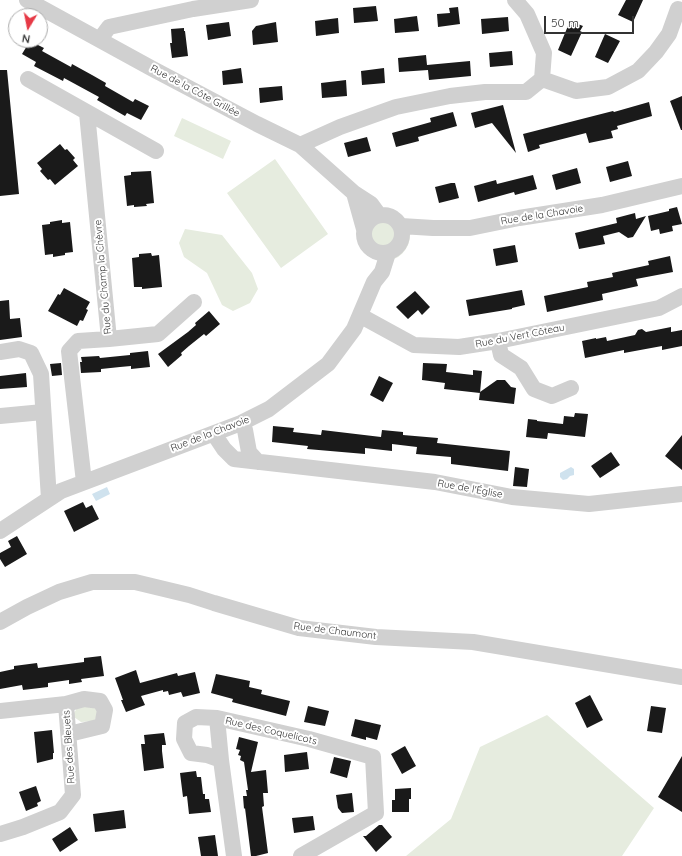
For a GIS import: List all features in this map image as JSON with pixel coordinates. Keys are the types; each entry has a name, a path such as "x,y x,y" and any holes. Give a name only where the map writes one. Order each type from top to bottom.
{"street":[{"name":"Rue de la Côte Grillée","path":"27,0 257,124 300,145 354,193 371,204 379,215"},
{"path":"100,39 109,27 193,9 252,0"},
{"path":"300,145 340,127 396,108 450,96 485,92 526,92 542,79 544,53 527,14 515,0"},
{"path":"542,79 576,91 608,87 638,71 656,52 669,34 678,9"},
{"path":"28,79 156,151"},
{"name":"Rue du Champ la Chèvre","path":"84,482 69,351 78,341 109,339 87,113"},
{"name":"Rue de la Chavoie","path":"401,226 470,228 519,218 602,205 682,186"},
{"path":"354,193 364,229"},
{"path":"379,215 392,217 401,226 402,239 394,250 381,252 365,242 363,235 364,229 370,220 379,215"},
{"name":"Rue de la Chavoie","path":"0,531 62,491 214,434 269,409 328,364 354,329 361,316 374,282 372,271 381,252"},
{"name":"Rue du Vert Côteau","path":"361,316 414,345 460,347 498,341 659,308 682,296"},
{"path":"109,339 158,334 194,302"},
{"path":"498,341 501,355 521,368 534,389 552,396 571,388"},
{"path":"0,352 19,349 31,353 41,374 49,499"},
{"path":"0,416 43,412"},
{"path":"241,423 245,430 249,452 258,462"},
{"name":"Rue de l'Église","path":"214,434 224,449 234,459 435,482 512,497 589,504 682,494"},
{"name":"Rue de Chaumont","path":"0,622 59,592 92,582 135,582 189,595 299,628 376,637 473,642 682,677"},
{"path":"66,704 84,699 100,701 105,710 102,726 69,734"},
{"name":"Rue des Bleuets","path":"0,711 66,704 73,795 60,812 0,834"},
{"name":"Rue des Coquelicots","path":"221,760 207,755 191,753 184,740 186,723 196,717 217,718 309,739 373,757 376,813 301,856"},
{"path":"217,718 234,856"}],"shaded area":[{"path":"182,118 231,141 223,159 174,136"},
{"path":"275,159 328,234 281,268 227,193"},
{"path":"384,209 394,211 402,217 408,225 410,235 408,245 402,253 394,259 384,261 374,259 366,253 360,245 358,235 360,225 366,217 374,211"},
{"path":"185,229 222,235 252,273 258,289 250,303 233,311 222,305 207,273 184,257 179,243"},
{"path":"86,706 98,709 95,721 81,722 74,717 74,713 77,708"},
{"path":"547,715 654,808 622,856 406,856 451,819 480,747"}],"water":[{"path":"571,467 574,469 574,475 563,480 560,477 560,473"},
{"path":"107,487 110,494 96,501 92,494"}],"building":[{"path":"626,0 643,0 633,22 618,15"},
{"path":"376,6 378,21 354,23 353,8"},
{"path":"458,7 460,24 438,27 437,14 450,13 449,8"},
{"path":"417,16 419,31 395,33 394,19"},
{"path":"508,17 509,31 482,34 481,19"},
{"path":"338,18 339,33 316,36 315,21"},
{"path":"570,21 583,26 580,31 582,32 571,56 558,50"},
{"path":"229,22 231,36 208,40 206,25"},
{"path":"276,22 278,42 253,45 252,31 256,26"},
{"path":"184,28 188,56 172,58 170,43 172,43 171,29"},
{"path":"605,34 620,41 608,63 595,57"},
{"path":"26,48 44,48 42,51 71,67 72,64 106,83 105,86 133,102 135,99 149,106 141,120 127,113 125,116 97,100 99,97 64,78 63,81 34,66 36,62 22,54"},
{"path":"512,51 513,65 490,67 489,53"},
{"path":"426,55 427,65 470,61 471,76 429,80 428,70 399,72 398,58"},
{"path":"241,68 243,83 223,85 222,71"},
{"path":"384,68 385,83 362,85 361,71"},
{"path":"0,70 7,70 19,194 0,196"},
{"path":"346,80 347,96 322,98 321,83"},
{"path":"282,86 283,100 260,103 259,88"},
{"path":"682,96 682,130 681,130 670,101"},
{"path":"649,102 652,116 617,126 618,129 611,131 613,138 589,143 586,133 539,145 540,148 528,152 523,134"},
{"path":"503,105 516,153 492,123 475,128 471,113"},
{"path":"453,112 457,126 418,137 419,141 396,147 392,133 431,122 430,118"},
{"path":"367,137 371,151 348,157 344,143"},
{"path":"60,144 75,158 73,160 78,166 55,185 40,171 42,169 37,163"},
{"path":"628,161 632,176 610,182 606,167"},
{"path":"577,168 581,183 556,190 552,175"},
{"path":"151,171 154,203 146,204 147,206 127,206 124,176 131,175 131,172"},
{"path":"533,175 537,189 515,195 514,192 478,202 474,186 496,180 497,184"},
{"path":"455,183 459,198 439,203 435,187"},
{"path":"677,207 682,224 672,226 673,231 660,234 659,229 651,231 648,216 669,211 669,209"},
{"path":"635,213 636,219 646,216 633,237 628,238 619,232 603,236 605,244 579,249 575,233 617,223 616,218"},
{"path":"62,220 62,223 70,222 73,252 53,257 53,254 45,255 42,225"},
{"path":"515,245 518,262 496,266 493,249"},
{"path":"151,253 152,256 159,255 162,287 142,289 142,287 134,287 132,258 139,257 139,254"},
{"path":"670,256 673,272 636,279 638,286 602,294 603,300 547,312 544,296 588,287 587,282 613,277 612,273 649,265 648,261"},
{"path":"64,288 90,302 86,309 88,310 83,321 80,320 77,326 48,311 58,294 60,295"},
{"path":"522,290 525,305 512,309 469,316 466,300"},
{"path":"415,291 430,307 422,315 418,310 408,319 396,307"},
{"path":"9,300 10,319 20,318 22,337 0,340 0,301"},
{"path":"209,311 220,324 206,336 204,334 189,346 181,353 182,355 168,367 158,354 188,332 196,325 195,323"},
{"path":"671,327 671,332 682,330 682,346 662,350 662,346 624,353 624,350 585,358 582,341 606,337 607,341 635,335 638,330 642,329 646,332"},
{"path":"148,351 150,367 131,369 131,366 101,369 101,372 81,373 81,357 99,356 100,358 130,355 130,353"},
{"path":"61,363 62,375 52,376 50,364"},
{"path":"423,363 447,364 446,372 473,375 473,370 482,371 480,393 444,389 445,383 422,380"},
{"path":"26,373 27,387 0,389 0,376"},
{"path":"379,376 393,383 383,402 370,395"},
{"path":"497,380 505,380 511,387 516,388 514,404 479,400 480,392"},
{"path":"575,413 588,414 585,437 548,433 547,439 526,437 528,419 563,424 564,416 574,417"},
{"path":"273,426 294,428 293,432 321,435 322,430 381,437 382,430 403,432 403,435 438,438 437,443 510,451 508,471 451,464 451,457 416,454 417,447 392,444 392,451 365,448 365,454 307,449 308,446 272,442"},
{"path":"682,435 682,470 665,456"},
{"path":"611,452 620,465 600,478 591,466"},
{"path":"515,467 529,469 527,487 513,486"},
{"path":"83,502 86,508 92,505 99,519 74,532 64,511"},
{"path":"17,536 27,554 5,567 0,559 0,553 11,547 8,541"},
{"path":"101,656 104,676 81,679 82,682 69,684 69,680 48,683 48,687 23,690 22,685 0,689 0,672 14,669 14,666 37,663 38,668 84,662 84,658"},
{"path":"136,670 140,683 177,673 178,676 195,672 200,693 183,697 181,692 169,695 168,691 163,692 163,690 141,696 145,705 126,712 115,678"},
{"path":"216,674 250,681 249,687 262,690 261,694 290,701 286,716 232,702 233,699 211,693"},
{"path":"590,695 603,720 587,728 575,703"},
{"path":"308,706 329,711 325,726 304,722"},
{"path":"651,706 666,708 662,733 647,731"},
{"path":"355,719 381,725 377,740 366,737 366,740 351,736"},
{"path":"52,730 54,753 53,759 37,763 34,732"},
{"path":"164,733 166,745 162,745 162,751 164,768 144,771 141,744 145,744 144,735"},
{"path":"239,737 258,742 251,772 266,770 268,793 263,793 264,806 262,807 268,853 256,856 251,856 245,808 244,809 243,796 247,796 246,790 248,790 244,762 240,760 241,756 238,755 240,750 236,749"},
{"path":"405,746 416,766 402,774 391,754"},
{"path":"307,752 309,769 285,772 284,755"},
{"path":"682,756 682,812 658,797"},
{"path":"334,757 351,761 347,778 330,773"},
{"path":"196,771 197,777 201,777 203,794 205,794 205,799 209,799 211,812 189,814 187,796 183,797 180,773"},
{"path":"36,786 41,801 37,803 38,806 26,811 19,792"},
{"path":"411,788 409,812 392,812 392,800 395,800 395,789"},
{"path":"352,793 354,812 342,813 338,808 336,795"},
{"path":"124,810 126,828 95,832 93,814"},
{"path":"313,816 315,830 294,833 292,818"},
{"path":"379,825 382,825 392,837 376,852 363,836 366,836"},
{"path":"70,827 78,840 60,852 52,839"},
{"path":"215,835 218,856 201,856 198,837"}]}
